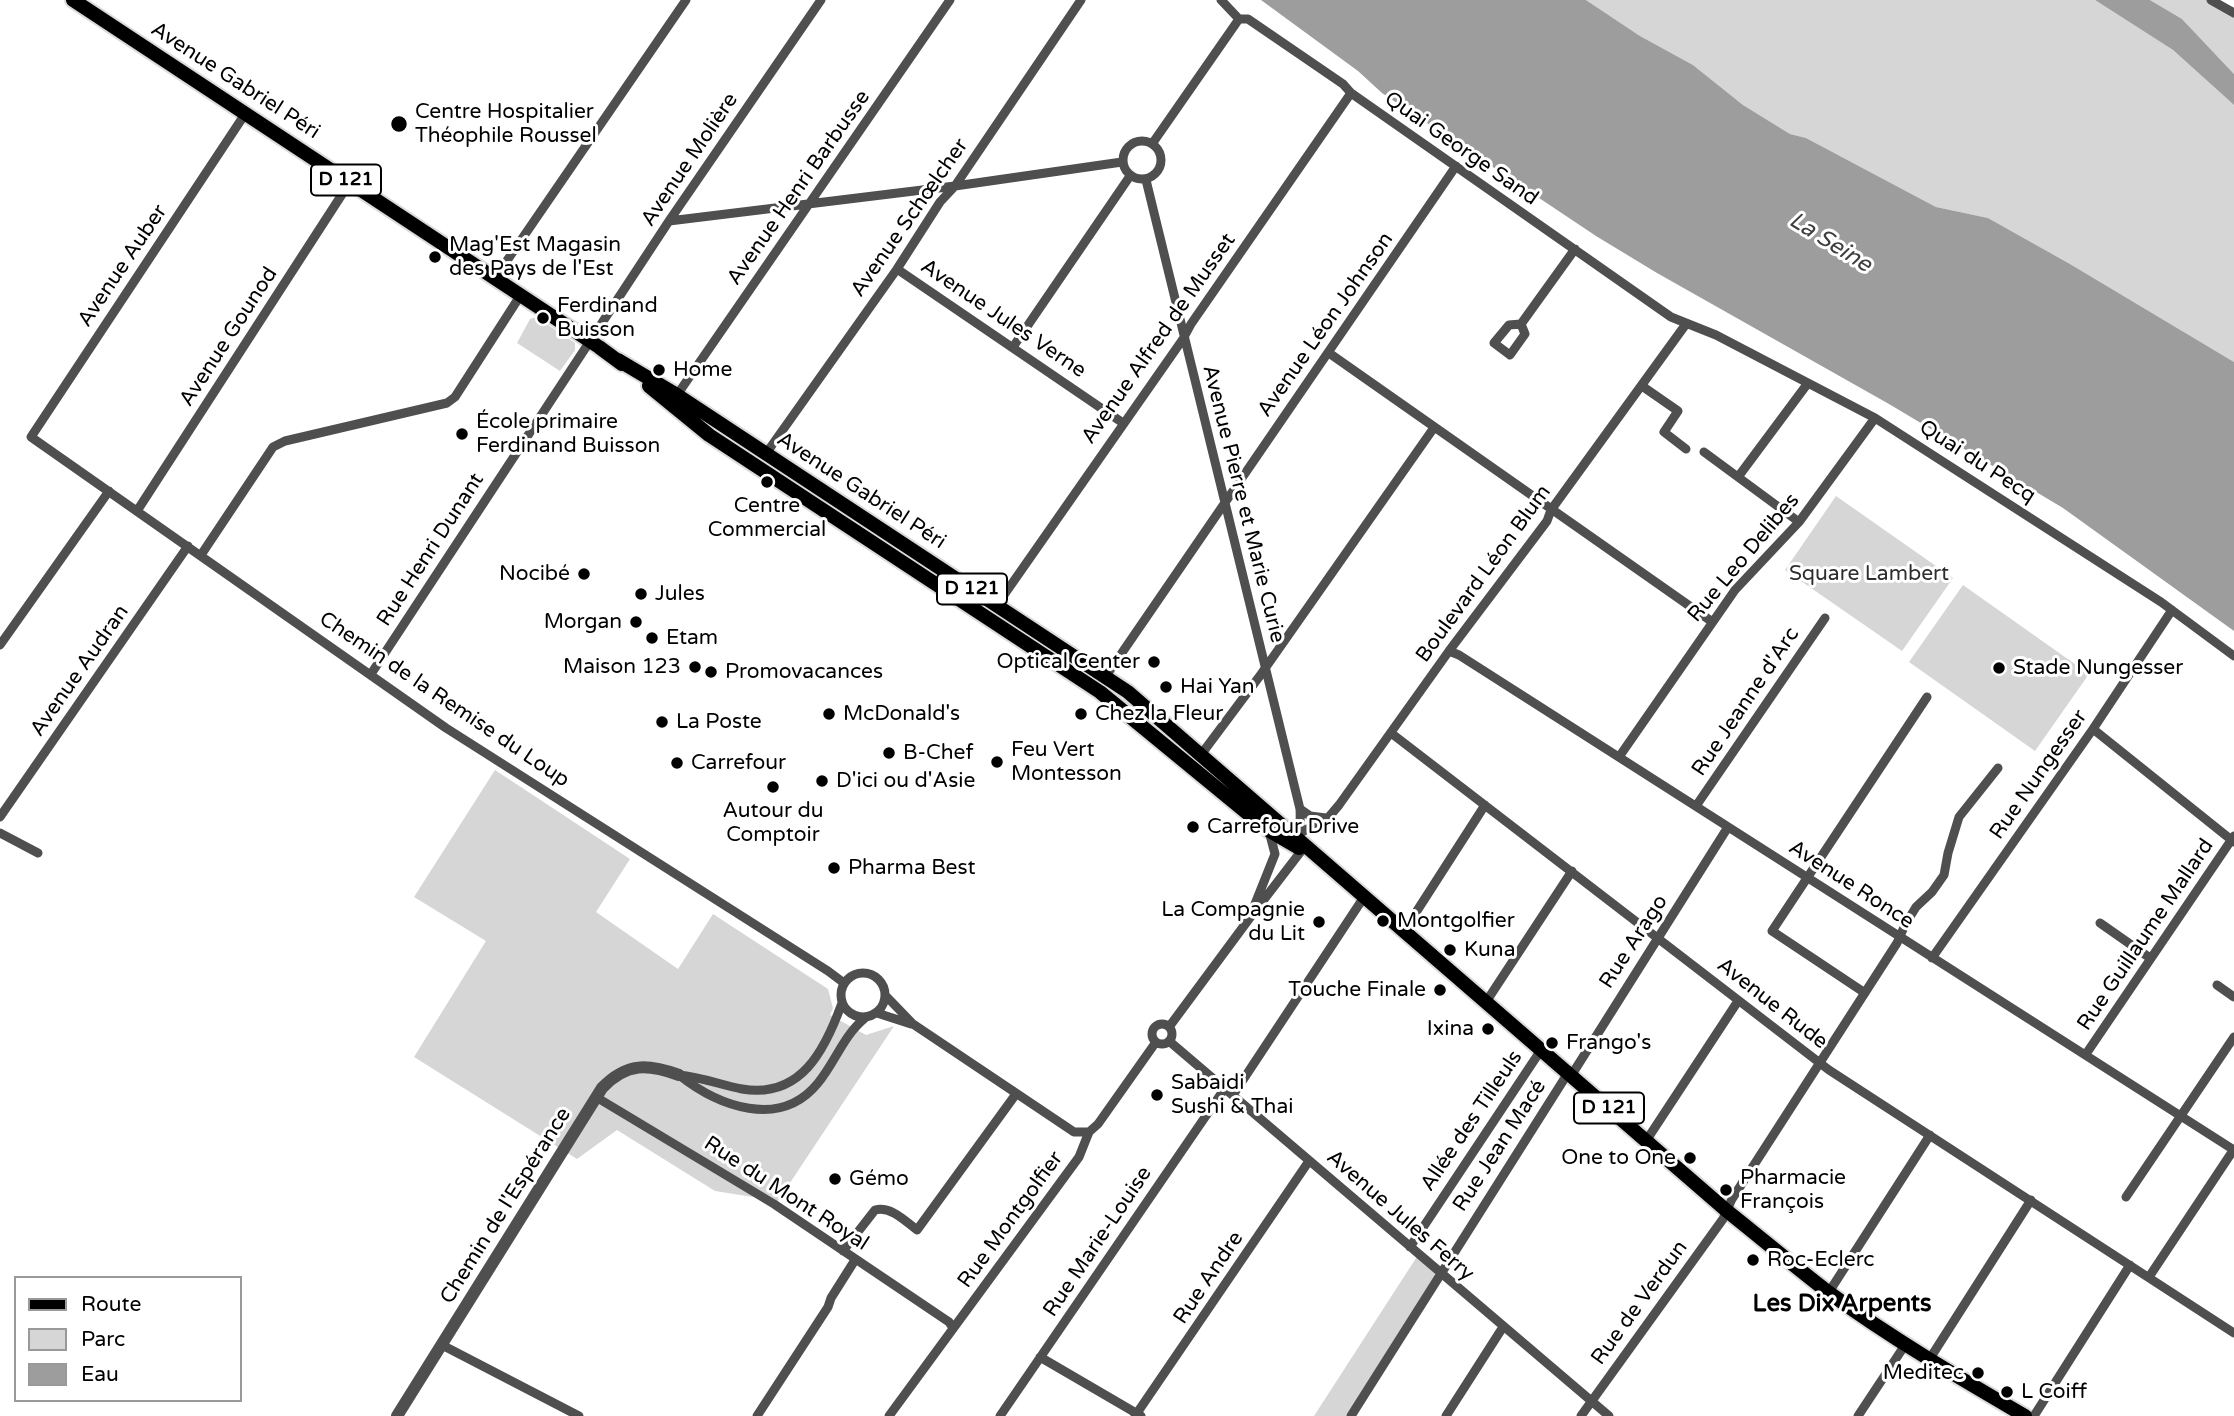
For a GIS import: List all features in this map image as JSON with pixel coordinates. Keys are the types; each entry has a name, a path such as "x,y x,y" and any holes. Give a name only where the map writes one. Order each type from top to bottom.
{"main road":[{"name":"Avenue Gabriel Péri","path":"73,0 520,296 677,395 1106,676 1302,841"},
{"name":"Avenue Gabriel Péri","path":"618,360 709,435 1100,692 1268,830 1302,841"},
{"name":"D 121","path":"1302,841 1727,1211 1829,1292 1905,1345 2025,1416"}],"street":[{"path":"495,278 686,0"},
{"name":"Avenue Molière","path":"590,341 821,0"},
{"name":"Avenue Henri Barbusse","path":"677,395 950,0"},
{"name":"Avenue Schœlcher","path":"765,455 897,269 940,202 955,186 1081,0"},
{"name":"Quai George Sand","path":"1221,0 1238,19 1248,19 1671,317 1686,324"},
{"path":"2211,0 2234,13"},
{"path":"1152,144 1238,19"},
{"name":"Avenue Alfred de Musset","path":"996,605 1183,339 1351,93"},
{"name":"Avenue Auber","path":"31,437 245,114"},
{"path":"1146,141 1152,144 1161,155 1161,165 1156,173 1146,180 1130,176 1122,162 1126,149 1133,143 1146,141"},
{"path":"669,221 955,186 1122,162"},
{"name":"Avenue Léon Johnson","path":"1106,676 1456,166"},
{"path":"1013,347 1130,176"},
{"name":"Avenue Pierre et Marie Curie","path":"1146,180 1300,809 1302,841"},
{"name":"Avenue Gounod","path":"137,511 350,183"},
{"path":"1521,324 1575,250"},
{"name":"Avenue Jules Verne","path":"897,269 1123,423"},
{"path":"201,555 273,447 285,441 447,403 455,397 520,296"},
{"name":"Quai du Pecq","path":"1686,324 1716,335 1875,418 2172,610 2234,656"},
{"name":"Boulevard Léon Blum","path":"1302,841 1328,818 1547,521 1551,510 1686,324"},
{"name":"Rue Henri Dunant","path":"371,674 590,341"},
{"path":"1329,354 1711,621"},
{"path":"1738,477 1808,383"},
{"path":"1642,386 1678,411 1664,432 1686,449"},
{"name":"Rue Leo Delibes","path":"1619,757 1711,621 1735,590 1799,523 1875,418"},
{"path":"1200,756 1266,668 1433,429"},
{"name":"Chemin de la Remise du Loup","path":"31,437 446,728 828,971 844,984"},
{"path":"1704,452 1799,523"},
{"path":"0,645 109,492"},
{"name":"Avenue Audran","path":"0,817 188,546"},
{"name":"Rue Nungesser","path":"1932,957 2093,729 2172,610"},
{"name":"Rue Jeanne d'Arc","path":"1696,806 1825,618"},
{"name":"Avenue Ronce","path":"1449,651 2234,1149"},
{"path":"1865,993 1772,931 1927,697"},
{"path":"2093,729 2233,839"},
{"name":"Avenue Rude","path":"1391,733 1820,1063 2234,1333"},
{"name":"Rue de Verdun","path":"1581,1416 1727,1211 1732,1199 1901,938 1905,925 1944,875 1959,817 1998,768"},
{"path":"1404,931 1485,805"},
{"path":"1300,809 1310,817 1328,818"},
{"name":"Rue Arago","path":"1570,1074 1728,827"},
{"name":"Rue Montgolfier","path":"1249,919 1275,854 1268,830"},
{"path":"0,833 38,853"},
{"name":"Rue Guillaume Mallard","path":"2086,1054 2233,839"},
{"name":"Rue Montgolfier","path":"889,1416 1079,1157 1089,1132 1098,1124 1156,1042 1153,1037 1154,1028 1160,1024 1169,1027 1249,919 1302,841"},
{"path":"1486,1002 1572,871"},
{"name":"Rue Marie-Louise","path":"1000,1416 1364,897"},
{"path":"2100,923 2150,958"},
{"path":"886,996 877,1013 865,1018 851,1014 842,1003 841,990 853,975 870,974 880,981 886,996 913,1024 1074,1132 1089,1132"},
{"path":"2217,985 2234,997"},
{"path":"1646,1141 1738,1001"},
{"name":"Chemin de l'Espérance","path":"397,1416 596,1097 610,1080 627,1070 648,1066 754,1090 776,1088 788,1084 810,1067 842,1003"},
{"path":"877,1013 913,1024"},
{"name":"Chemin de l'Espérance","path":"679,1075 697,1089 739,1107 758,1110 785,1106 803,1097 814,1087 852,1029 865,1018"},
{"path":"1156,1042 1164,1044 1169,1041 1172,1032 1169,1027"},
{"path":"2126,1197 2234,1037"},
{"name":"Avenue Jules Ferry","path":"1169,1041 1609,1416"},
{"name":"Allée des Tilleuls","path":"1410,1247 1541,1049"},
{"name":"Rue Jean Macé","path":"1351,1416 1440,1273 1570,1074"},
{"path":"843,1251 875,1210 891,1212 917,1230 1016,1094"},
{"name":"Rue du Mont Royal","path":"596,1097 774,1204 949,1322 953,1328"},
{"path":"1829,1292 1930,1135"},
{"path":"2149,1277 2234,1149"},
{"name":"Rue Andre","path":"1138,1415 1309,1161"},
{"path":"1929,1360 2031,1200"},
{"path":"757,1416 828,1307 831,1297 855,1260"},
{"path":"2034,1416 2130,1265"},
{"path":"1446,1416 1503,1326"},
{"path":"442,1345 579,1416"},
{"path":"1858,1416 1905,1345"},
{"path":"1040,1357 1138,1415"}],"green space":[{"path":"1586,0 2095,0 2173,50 2234,105 2234,362 1988,218 1936,207 1806,138 1790,134 1743,105 1693,65 1640,36"},
{"path":"2150,0 2217,0 2234,12 2234,74 2182,19"},
{"path":"536,317 575,343 575,350 560,371 517,343 530,319"},
{"name":"Square Lambert","path":"1836,496 1953,578 1902,651 1785,570"},
{"name":"Stade Nungesser","path":"1963,585 2089,674 2035,751 1909,662"},
{"path":"495,770 630,859 596,912 678,969 713,914 828,989 833,1008 830,1015 866,1035 894,1026 778,1201 715,1191 617,1130 577,1159 414,1057 486,941 414,897"},
{"path":"1418,1255 1439,1273 1351,1416 1314,1416"}],"water":[{"name":"La Seine","path":"1261,0 1586,0 1640,36 1693,65 1743,105 1790,134 1806,138 1936,207 1988,218 2234,362 2234,631 2063,508 1889,404 1596,236 1382,93 1358,71"},
{"path":"2095,0 2150,0 2182,19 2234,74 2234,105 2173,50"}],"place":[{"name":"Centre Hospitalier Théophile Roussel","path":"399,124"},
{"name":"Mag'Est Magasin des Pays de l'Est","path":"435,257"},
{"name":"Ferdinand Buisson","path":"543,318"},
{"name":"Home","path":"659,370"},
{"name":"École primaire Ferdinand Buisson","path":"462,434"},
{"name":"Centre Commercial","path":"767,482"},
{"name":"Nocibé","path":"584,574"},
{"name":"Jules","path":"641,594"},
{"name":"Morgan","path":"636,622"},
{"name":"Etam","path":"652,638"},
{"name":"Optical Center","path":"1154,662"},
{"name":"Maison 123","path":"695,667"},
{"name":"Stade Nungesser","path":"1999,668"},
{"name":"Promovacances","path":"711,672"},
{"name":"Hai Yan","path":"1166,687"},
{"name":"McDonald's","path":"829,714"},
{"name":"Chez la Fleur","path":"1081,714"},
{"name":"La Poste","path":"662,722"},
{"name":"B-Chef","path":"889,753"},
{"name":"Feu Vert Montesson","path":"997,762"},
{"name":"Carrefour","path":"677,763"},
{"name":"D'ici ou d'Asie","path":"822,781"},
{"name":"Autour du Comptoir","path":"773,787"},
{"name":"Carrefour Drive","path":"1193,827"},
{"name":"Pharma Best","path":"834,868"},
{"name":"Montgolfier","path":"1383,921"},
{"name":"La Compagnie du Lit","path":"1319,922"},
{"name":"Kuna","path":"1450,950"},
{"name":"Touche Finale","path":"1440,990"},
{"name":"Ixina","path":"1488,1029"},
{"name":"Frango's","path":"1552,1043"},
{"name":"Sabaidi Sushi & Thai","path":"1157,1095"},
{"name":"One to One","path":"1690,1158"},
{"name":"Gémo","path":"835,1179"},
{"name":"Pharmacie François","path":"1726,1190"},
{"name":"Roc-Eclerc","path":"1753,1260"},
{"name":"Meditec","path":"1978,1373"},
{"name":"L Coiff","path":"2007,1392"}],"district":[{"name":"Les Dix Arpents","path":"1842,1305"}]}
